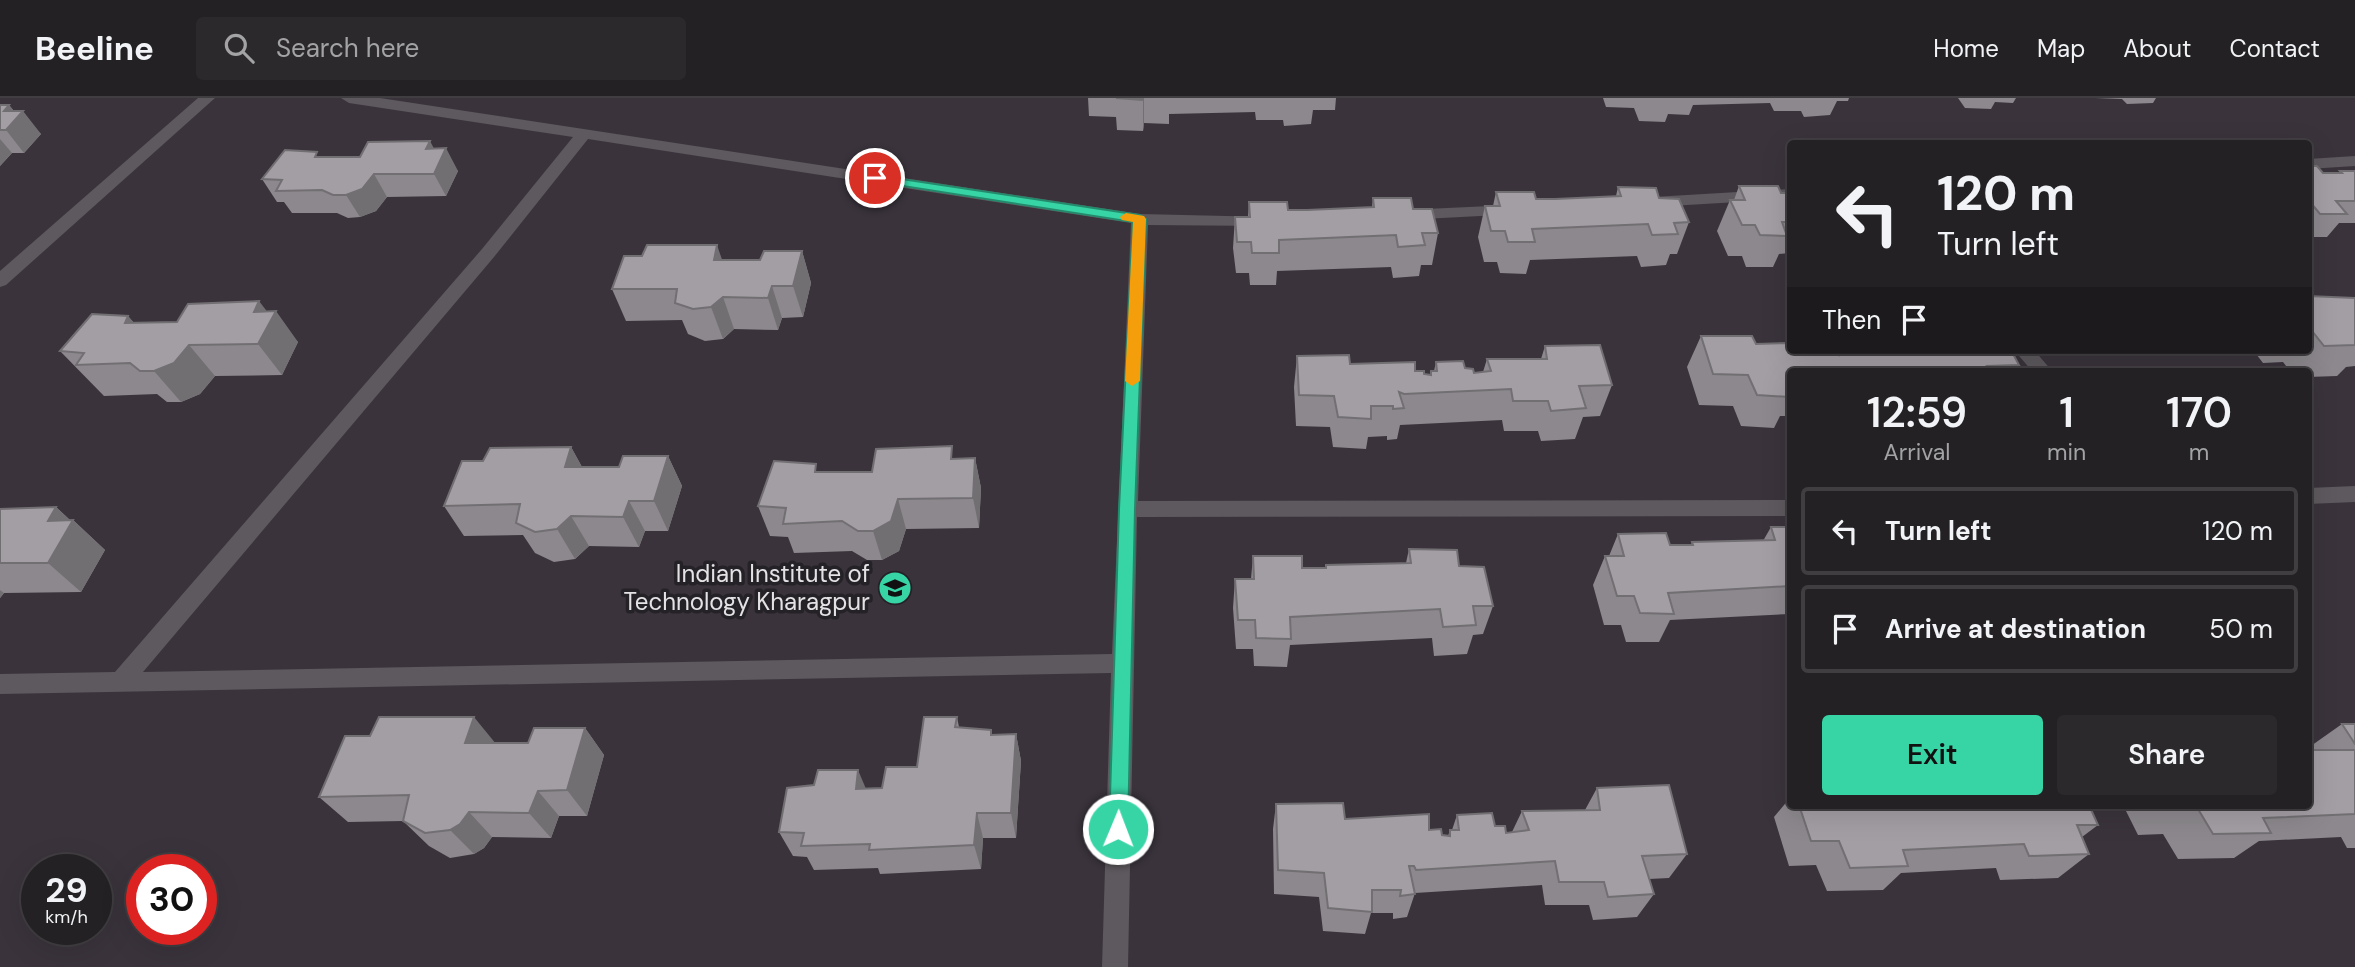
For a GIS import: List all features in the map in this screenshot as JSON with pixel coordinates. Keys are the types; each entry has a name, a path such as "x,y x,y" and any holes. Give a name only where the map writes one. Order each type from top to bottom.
{"street":[{"path":"0,281 207,98"},
{"path":"349,98 1140,219 1282,221"},
{"path":"120,682 488,253 584,134"},
{"path":"2312,164 2355,161"},
{"path":"1640,202 1787,194"},
{"path":"1393,216 1531,209"},
{"path":"1115,967 1127,509 1140,219"},
{"path":"2027,354 2040,368"},
{"path":"2312,496 2355,494"},
{"path":"1127,509 1787,508"},
{"path":"0,684 1123,663"}],"shaded area":[{"name":"Indian Institute of Technology Kharagpur","path":"0,98 2355,98 2355,967 0,967"}],"building":[{"path":"0,105 9,105 4,111 23,111 6,130 0,130"},
{"path":"430,141 426,149 446,148 434,174 374,174 362,189 346,195 333,195 322,190 276,191 282,180 262,179 285,150 317,152 315,157 360,157 368,142"},
{"path":"2312,166 2317,166 2323,173 2355,171 2355,201 2336,201 2347,214 2320,214 2312,204"},
{"path":"1739,186 1778,186 1781,193 1787,193 1787,222 1782,222 1787,236 1760,235 1755,225 1742,225 1730,200 1745,200"},
{"path":"1618,187 1656,188 1659,198 1679,199 1689,222 1674,223 1678,234 1652,235 1648,224 1532,229 1535,242 1508,242 1505,231 1491,231 1485,206 1500,206 1496,192 1534,192 1536,199 1621,196"},
{"path":"1373,198 1411,198 1413,209 1432,209 1438,233 1422,233 1425,245 1398,247 1396,235 1279,240 1279,253 1252,253 1251,242 1237,242 1235,217 1250,217 1249,202 1287,202 1288,210 1307,210 1374,207"},
{"path":"647,245 717,245 714,260 760,260 764,251 802,251 793,286 772,286 768,298 723,297 711,307 693,309 675,303 677,289 612,289 624,256 642,256"},
{"path":"2312,296 2355,298 2355,345 2324,346 2312,331"},
{"path":"259,301 254,312 276,311 258,344 189,345 174,363 154,371 140,371 130,363 76,365 84,353 60,351 92,314 128,316 125,323 177,322 188,304"},
{"path":"1701,336 1752,336 1756,344 1787,343 1787,354 2013,354 2019,365 1987,366 1988,368 1787,368 1787,397 1757,395 1748,375 1713,374"},
{"path":"1600,345 1612,385 1579,386 1586,408 1551,411 1548,401 1513,401 1511,389 1404,394 1399,392 1404,408 1371,406 1371,419 1338,417 1334,396 1299,395 1297,356 1349,355 1350,364 1415,362 1415,371 1424,371 1424,374 1431,375 1431,371 1437,371 1436,362 1463,361 1465,368 1473,369 1474,373 1491,371 1487,359 1547,359 1545,346"},
{"path":"952,446 951,459 975,458 973,498 898,499 891,521 873,531 858,531 842,521 783,524 786,508 758,506 774,461 816,464 815,472 872,472 876,449"},
{"path":"571,447 565,467 619,467 623,456 668,456 654,501 629,501 623,517 571,516 557,529 535,532 516,523 520,504 444,506 462,461 483,461 490,448"},
{"path":"56,507 48,521 73,520 48,563 0,563 0,509"},
{"path":"1771,527 1787,527 1787,586 1668,593 1674,614 1640,613 1634,596 1617,596 1605,556 1624,556 1618,534 1666,533 1670,545 1775,540"},
{"path":"1409,549 1457,550 1459,566 1484,567 1493,606 1473,606 1476,625 1443,627 1440,609 1290,617 1291,639 1256,638 1255,620 1238,620 1235,579 1254,579 1253,556 1302,556 1302,568 1326,568 1326,565 1411,563"},
{"path":"379,717 474,717 465,743 528,743 534,728 585,728 567,790 538,791 529,813 469,812 460,824 450,830 425,833 403,821 409,795 319,797 345,736 370,736"},
{"path":"924,717 957,717 955,727 991,730 991,735 1016,734 1011,813 977,813 974,845 869,850 870,844 801,846 804,833 779,832 787,788 814,785 818,770 858,770 856,789 882,788 886,767 917,767"},
{"path":"2342,724 2355,724 2355,744"},
{"path":"2312,750 2355,750 2355,814 2263,818 2271,833 2213,834 2198,809 2312,809"},
{"path":"1669,785 1687,854 1642,856 1654,894 1608,897 1604,882 1559,882 1555,861 1416,870 1414,866 1409,866 1415,894 1400,896 1401,890 1372,890 1372,912 1328,908 1324,873 1278,870 1276,804 1343,803 1345,819 1429,814 1429,830 1441,829 1442,835 1450,836 1450,830 1459,830 1457,815 1492,813 1495,826 1505,826 1506,833 1529,830 1522,811 1600,810 1597,788"},
{"path":"1800,809 2091,809 2098,825 2077,825 2089,854 2029,856 2024,844 1903,850 1908,866 1850,868 1839,841 1811,841"}],"slow traffic":[{"path":"1126,217 1140,219 1132,381"}],"place":[{"name":"Indian Institute of Technology Kharagpur","path":"895,588"}],"route":[{"path":"875,178 1140,219 1127,509 1118,829"}]}
